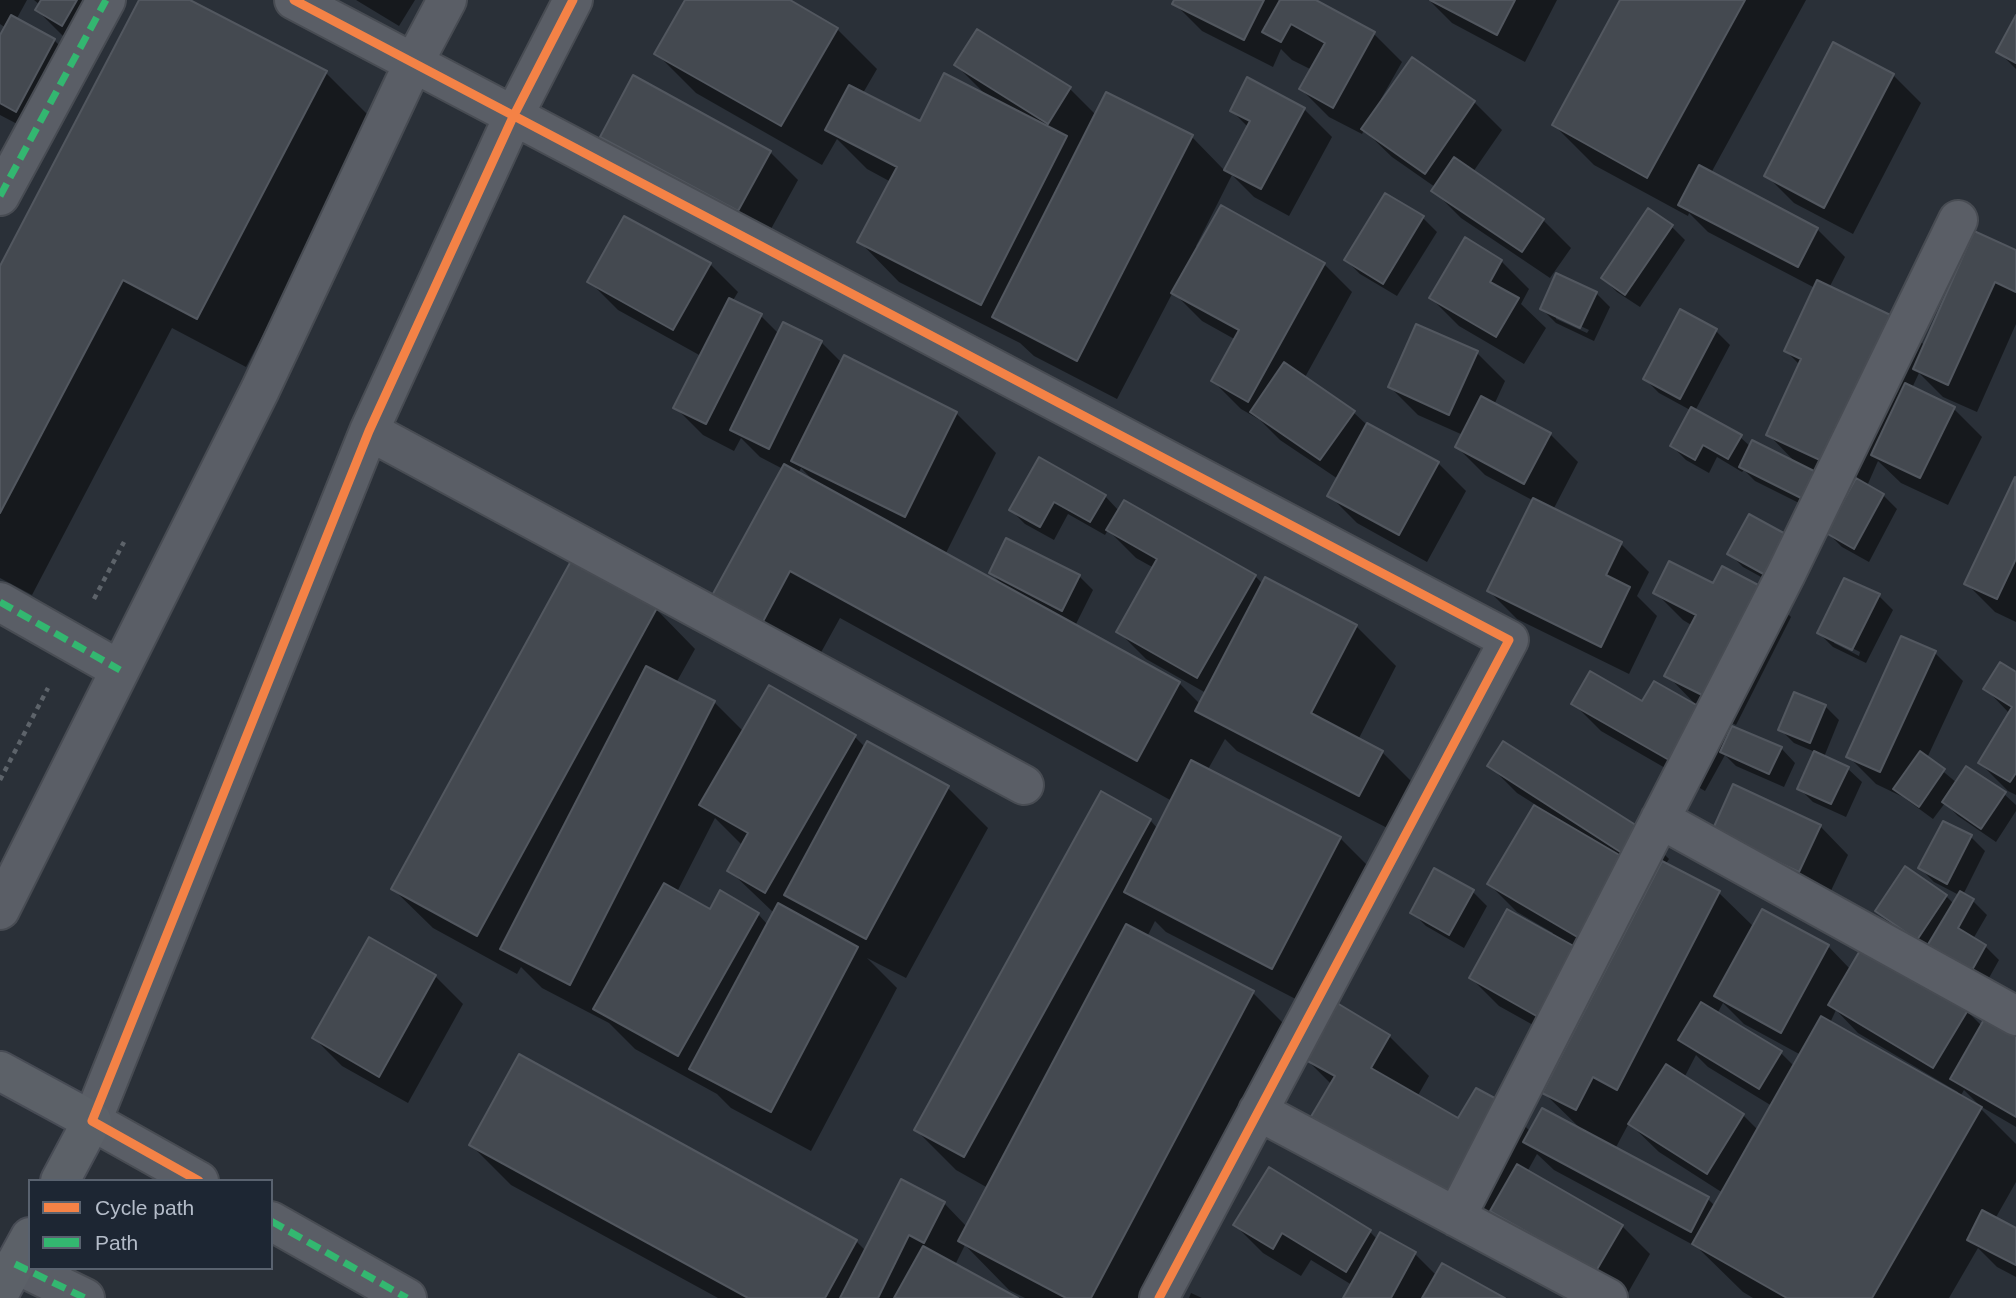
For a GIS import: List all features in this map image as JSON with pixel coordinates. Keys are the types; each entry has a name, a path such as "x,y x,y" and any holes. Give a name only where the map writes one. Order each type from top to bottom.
{"main road":[{"path":"0,1071 92,1121 61,1179"}],"street":[{"path":"0,196 106,0"},
{"path":"294,0 1508,640 1159,1298"},
{"path":"0,910 260,390 413,65 447,0"},
{"path":"195,1179 92,1121 369,431 513,117 573,0"},
{"path":"1456,1217 1786,574 1958,220"},
{"path":"369,431 1024,785"},
{"path":"0,602 120,670"},
{"path":"1660,819 2016,1016"},
{"path":"1258,1111 1608,1298"},
{"path":"273,1223 407,1298"},
{"path":"11,1262 85,1298"}],"building":[{"path":"41,0 77,0 62,26 35,10"},
{"path":"139,0 190,0 327,71 197,319 123,280 0,513 0,266"},
{"path":"685,0 790,0 838,28 781,126 654,54"},
{"path":"1174,0 1264,0 1244,40 1172,4"},
{"path":"1280,0 1316,0 1375,32 1333,108 1299,89 1325,43 1291,24 1281,42 1262,32"},
{"path":"1430,0 1515,0 1497,35"},
{"path":"1620,0 1745,0 1647,178 1552,125"},
{"path":"11,15 55,39 16,112 0,103 0,35"},
{"path":"2016,15 2016,63 1996,52"},
{"path":"977,29 1071,87 1048,124 954,65"},
{"path":"1833,42 1894,74 1824,208 1764,176"},
{"path":"1412,57 1475,101 1425,174 1361,129"},
{"path":"944,73 1067,136 981,305 857,242 897,167 825,130 849,85 920,121"},
{"path":"633,75 771,151 738,211 600,137"},
{"path":"1247,77 1305,108 1261,189 1224,170 1250,121 1230,111"},
{"path":"1106,92 1193,135 1077,361 992,317"},
{"path":"1454,157 1544,219 1522,252 1431,191"},
{"path":"1699,165 1818,228 1798,267 1678,205"},
{"path":"1385,193 1424,216 1383,284 1344,260"},
{"path":"1221,205 1325,263 1248,402 1211,381 1239,330 1171,293"},
{"path":"1648,208 1673,225 1625,295 1601,278"},
{"path":"624,216 711,263 673,330 587,282"},
{"path":"1974,231 2016,250 2016,292 1995,282 1948,385 1913,369"},
{"path":"1465,237 1502,260 1490,282 1519,298 1496,337 1429,298"},
{"path":"1556,273 1597,292 1580,328 1540,309"},
{"path":"1817,280 1903,321 1835,467 1766,435 1801,359 1784,351"},
{"path":"729,298 762,314 706,424 673,408"},
{"path":"1680,309 1717,329 1680,399 1643,379"},
{"path":"783,322 822,341 769,449 730,430"},
{"path":"1416,324 1478,351 1449,415 1388,387"},
{"path":"844,355 957,412 905,517 791,461"},
{"path":"1284,362 1355,411 1320,460 1250,412"},
{"path":"1905,383 1955,407 1920,478 1871,455"},
{"path":"1481,396 1551,433 1524,484 1455,447"},
{"path":"1691,407 1742,435 1728,459 1703,445 1695,460 1670,446"},
{"path":"1367,423 1439,462 1399,535 1327,496"},
{"path":"1752,440 1824,476 1811,503 1739,467"},
{"path":"1039,457 1106,495 1090,522 1054,502 1040,527 1009,510"},
{"path":"784,464 1180,682 1137,761 790,571 759,629 709,601"},
{"path":"2015,477 2016,559 1997,599 1964,584"},
{"path":"1856,478 1884,494 1854,549 1826,533"},
{"path":"1533,498 1622,542 1606,575 1630,587 1601,647 1487,591"},
{"path":"1124,500 1256,575 1197,678 1116,632 1157,559 1106,530"},
{"path":"1749,514 1791,537 1769,577 1727,554"},
{"path":"1006,538 1080,575 1062,611 989,573"},
{"path":"571,561 657,608 477,936 391,889"},
{"path":"1669,561 1713,583 1722,566 1764,588 1708,698 1664,676 1696,615 1653,593"},
{"path":"1265,577 1357,625 1311,713 1383,751 1359,796 1195,711"},
{"path":"1844,578 1880,594 1852,650 1817,633"},
{"path":"1901,636 1936,651 1880,772 1846,757"},
{"path":"2000,662 2016,672 2016,773 2010,782 1978,763 2012,707 1983,689"},
{"path":"646,666 715,701 570,985 500,949"},
{"path":"1590,671 1642,701 1654,681 1707,711 1676,764 1571,704"},
{"path":"769,685 856,735 765,893 727,871 748,833 699,805"},
{"path":"1794,692 1826,705 1810,743 1778,730"},
{"path":"1732,726 1782,747 1769,774 1720,752"},
{"path":"867,741 949,786 866,939 784,895"},
{"path":"1503,741 1642,829 1625,855 1487,766"},
{"path":"1814,751 1849,767 1831,804 1797,789"},
{"path":"1920,751 1945,769 1919,807 1893,789"},
{"path":"1191,760 1341,837 1272,969 1124,892"},
{"path":"1966,766 2006,792 1981,829 1942,802"},
{"path":"1733,784 1821,825 1799,872 1712,831"},
{"path":"1101,791 1151,819 964,1157 914,1130"},
{"path":"1534,805 1626,859 1579,938 1487,884"},
{"path":"1943,821 1972,835 1947,884 1918,868"},
{"path":"1662,861 1720,891 1617,1090 1593,1077 1576,1110 1542,1093"},
{"path":"1905,866 1947,895 1917,940 1875,911"},
{"path":"1434,868 1474,890 1449,935 1410,913"},
{"path":"664,883 710,909 720,890 759,913 678,1056 593,1009"},
{"path":"1960,891 1974,899 1958,928 1986,945 1971,972 1927,946"},
{"path":"778,903 858,947 771,1112 689,1069"},
{"path":"1507,909 1579,949 1540,1018 1469,978"},
{"path":"1762,909 1829,945 1781,1033 1714,996"},
{"path":"1126,924 1254,991 1091,1298 1066,1298 958,1241"},
{"path":"369,937 436,975 379,1077 312,1038"},
{"path":"1862,947 1968,1010 1933,1068 1828,1005"},
{"path":"1701,1002 1782,1051 1759,1089 1678,1040"},
{"path":"1337,1003 1390,1035 1371,1068 1458,1118 1476,1088 1504,1103 1447,1201 1309,1120 1335,1076 1304,1059"},
{"path":"1821,1016 1982,1107 1872,1298 1787,1298 1692,1244"},
{"path":"1986,1016 2016,1033 2016,1117 1950,1079"},
{"path":"519,1054 857,1240 825,1298 748,1298 469,1145"},
{"path":"1666,1064 1744,1114 1707,1174 1628,1124"},
{"path":"1542,1108 1709,1197 1691,1232 1523,1142"},
{"path":"1517,1164 1623,1225 1596,1271 1490,1211"},
{"path":"1269,1167 1371,1230 1346,1272 1282,1233 1273,1249 1233,1225"},
{"path":"901,1179 945,1202 924,1243 909,1235 878,1298 840,1298"},
{"path":"1982,1210 2016,1228 2016,1265 1967,1240"},
{"path":"1380,1232 1416,1252 1391,1298 1343,1298"},
{"path":"923,1246 1018,1298 894,1298"},
{"path":"1442,1263 1505,1298 1422,1298"}],"marked path":[{"path":"0,196 106,0"},
{"path":"0,602 120,670"},
{"path":"273,1222 407,1298"},
{"path":"15,1264 85,1298"}],"cycle path":[{"path":"294,0 1509,640 1159,1298"},
{"path":"195,1179 92,1121 369,431 513,117 573,0"}]}
